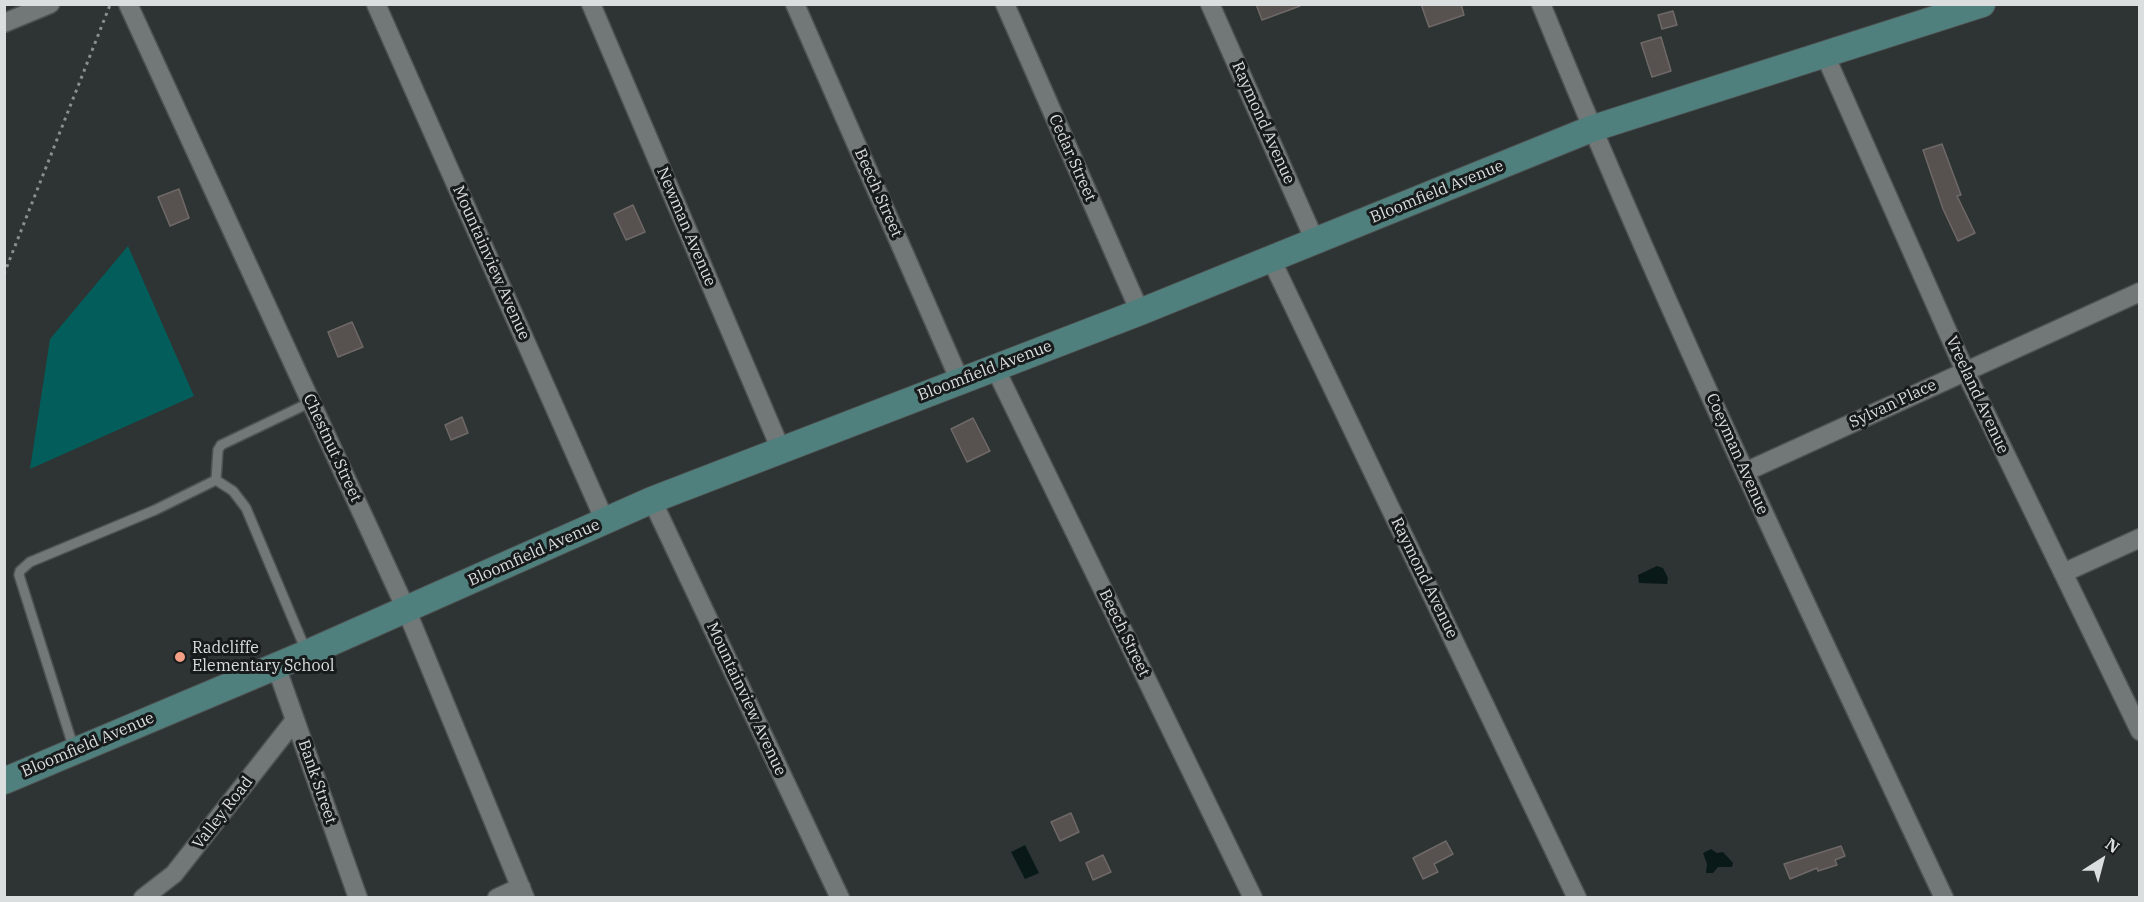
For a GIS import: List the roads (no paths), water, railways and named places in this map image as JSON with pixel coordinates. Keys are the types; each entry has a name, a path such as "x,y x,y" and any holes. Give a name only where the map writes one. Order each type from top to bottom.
{"street":[{"path":"4,23 50,4"},
{"name":"Chestnut Street","path":"128,4 406,609 523,892"},
{"name":"Mountainview Avenue","path":"376,4 605,521"},
{"name":"Newman Avenue","path":"591,4 781,450"},
{"name":"Beech Street","path":"795,4 960,381"},
{"name":"Cedar Street","path":"1005,4 1140,312"},
{"name":"Raymond Avenue","path":"1210,4 1315,241"},
{"name":"Coeyman Avenue","path":"1541,4 1591,129 1745,472 1944,897"},
{"name":"Bloomfield Avenue","path":"4,780 308,653 652,500 1140,312 1591,129 1982,4"},
{"name":"Vreeland Avenue","path":"1825,55 1965,371 2139,731"},
{"name":"Raymond Avenue","path":"1271,259 1577,897"},
{"name":"Sylvan Place","path":"1745,472 2139,292"},
{"name":"Beech Street","path":"995,368 1253,897"},
{"name":"Mountainview Avenue","path":"652,500 840,897"},
{"path":"2063,573 2139,538"},
{"name":"Bank Street","path":"276,666 358,897"},
{"name":"Valley Road","path":"143,897 174,874 295,720"},
{"path":"497,897 523,892"}],"lane":[{"path":"216,480 218,450 221,445 311,402"},
{"path":"216,480 233,491 246,508 308,653"},
{"path":"75,751 19,575 20,571 30,562 155,510 216,480"}],"place":[{"name":"Radcliffe Elementary School","path":"180,657"}]}
